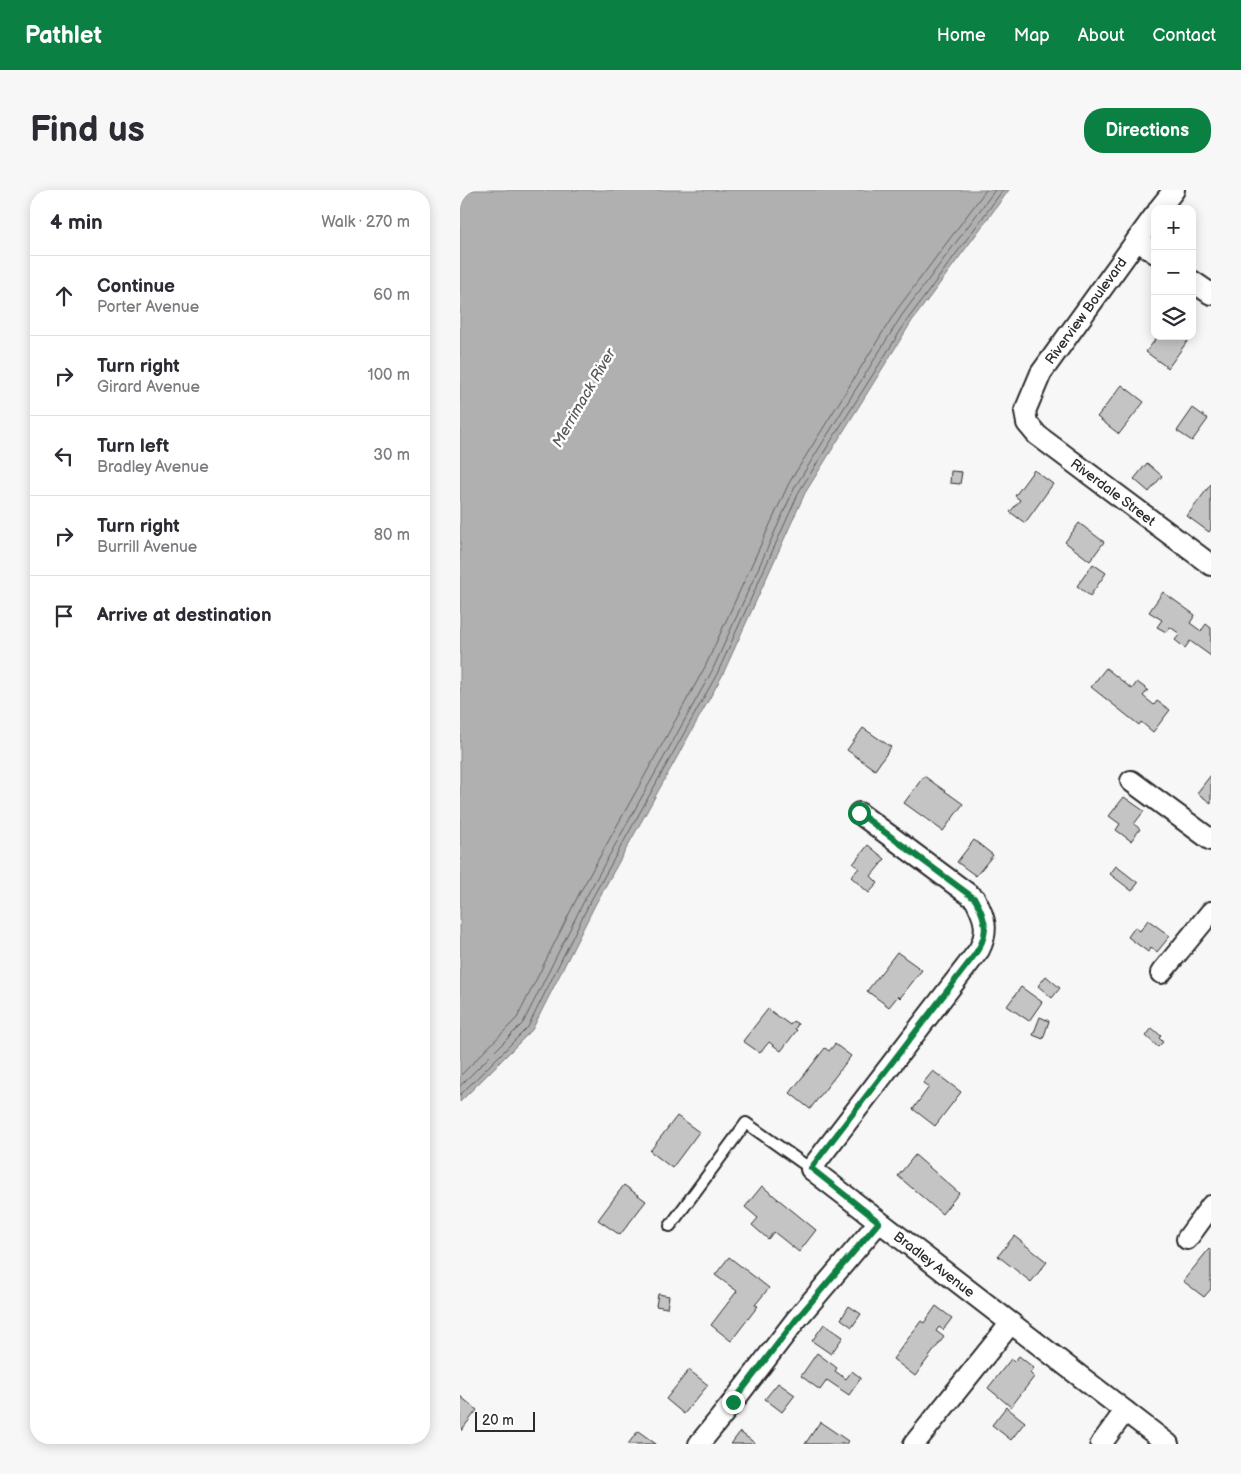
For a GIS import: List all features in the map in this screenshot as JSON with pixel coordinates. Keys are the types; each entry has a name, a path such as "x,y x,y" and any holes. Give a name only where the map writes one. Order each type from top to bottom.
{"street":[{"path":"1162,205 1174,190"},
{"name":"Riverview Boulevard","path":"1025,411 1041,373 1151,221"},
{"path":"1137,240 1151,250"},
{"path":"1196,283 1211,294"},
{"name":"Riverdale Street","path":"1025,411 1027,423 1037,435 1211,565"},
{"path":"1132,781 1211,840"},
{"path":"811,1168 978,950 985,936 984,921 975,899 859,813"},
{"path":"1161,973 1211,912"},
{"name":"Bradley Avenue","path":"811,1168 1168,1444"},
{"path":"1188,1239 1211,1206"},
{"path":"699,1444 789,1328 879,1222"},
{"path":"914,1444 1011,1323"},
{"path":"1101,1444 1125,1411"}],"lane":[{"path":"670,1226 746,1123 811,1168"}],"water":[{"name":"Merrimack River","path":"460,190 1009,190 912,321 805,493 722,676 595,905 532,1030 460,1102"}],"building":[{"path":"1155,340 1188,340 1168,368 1146,352"},
{"path":"1122,385 1144,402 1119,434 1097,417"},
{"path":"1193,408 1208,419 1192,441 1177,431"},
{"path":"1147,463 1162,476 1149,492 1134,479"},
{"path":"1034,470 1053,484 1025,523 1010,512 1020,500 1015,496"},
{"path":"951,471 962,472 960,484 950,483"},
{"path":"1211,484 1211,529 1209,532 1187,516"},
{"path":"1079,523 1104,542 1090,561 1065,542"},
{"path":"1093,564 1106,573 1090,596 1077,586"},
{"path":"1163,592 1195,615 1190,623 1201,631 1206,624 1211,628 1211,656 1190,641 1185,648 1175,640 1180,634 1170,627 1166,632 1157,627 1162,620 1149,612"},
{"path":"1106,668 1132,689 1137,682 1148,690 1143,696 1154,705 1157,701 1170,710 1153,732 1141,722 1139,725 1091,687"},
{"path":"863,728 891,747 875,770 847,750"},
{"path":"1211,775 1211,803 1197,793"},
{"path":"924,776 963,804 943,831 904,803"},
{"path":"1124,797 1144,811 1134,824 1140,829 1131,841 1116,830 1120,824 1109,816"},
{"path":"974,840 993,855 976,876 957,862"},
{"path":"868,845 885,859 871,876 878,883 869,893 851,877 859,868 853,864"},
{"path":"1116,866 1138,883 1132,891 1110,874"},
{"path":"1148,920 1170,936 1157,952 1151,947 1148,952 1128,937 1135,927 1140,931"},
{"path":"897,952 922,970 900,998 898,996 889,1007 867,991"},
{"path":"1046,976 1060,988 1052,998 1038,986"},
{"path":"1021,987 1042,1002 1029,1021 1007,1006"},
{"path":"768,1009 790,1025 793,1021 798,1024 795,1029 797,1030 781,1051 769,1042 760,1053 743,1041"},
{"path":"1040,1017 1049,1021 1043,1039 1033,1035"},
{"path":"1152,1028 1161,1036 1159,1038 1163,1042 1158,1047 1146,1036"},
{"path":"835,1044 851,1056 810,1109 790,1093 825,1048 829,1051"},
{"path":"933,1071 961,1092 935,1126 913,1109 929,1087 923,1083"},
{"path":"677,1116 699,1132 672,1168 650,1151"},
{"path":"915,1155 959,1193 942,1214 898,1176"},
{"path":"624,1185 646,1201 620,1235 598,1220"},
{"path":"762,1186 816,1230 799,1252 774,1232 768,1239 752,1225 758,1218 745,1207"},
{"path":"1014,1236 1047,1262 1031,1282 998,1256"},
{"path":"1209,1249 1211,1251 1211,1289 1204,1297 1183,1281"},
{"path":"729,1257 769,1288 755,1305 758,1306 731,1341 711,1325 737,1291 715,1275"},
{"path":"658,1294 669,1296 667,1308 656,1306"},
{"path":"849,1306 861,1314 852,1327 841,1319"},
{"path":"936,1306 952,1318 943,1330 939,1327 936,1331 944,1337 915,1376 893,1359 921,1321 924,1323"},
{"path":"824,1324 843,1337 831,1354 812,1341"},
{"path":"817,1353 837,1368 835,1371 846,1379 852,1371 861,1378 849,1395 827,1380 820,1390 801,1376"},
{"path":"1019,1356 1034,1368 1030,1373 1034,1377 1011,1407 988,1388 1011,1359 1014,1362"},
{"path":"689,1370 708,1385 684,1414 666,1399"},
{"path":"778,1383 795,1395 782,1412 765,1399"},
{"path":"460,1396 477,1410 460,1432"},
{"path":"1006,1407 1025,1422 1011,1440 992,1425"},
{"path":"820,1422 848,1441 846,1444 805,1444"},
{"path":"638,1431 656,1444 628,1444"},
{"path":"740,1432 756,1444 731,1444"}],"route":[{"path":"733,1402 771,1350 879,1222 811,1168 973,957 985,936 983,917 975,899 859,813"}]}
